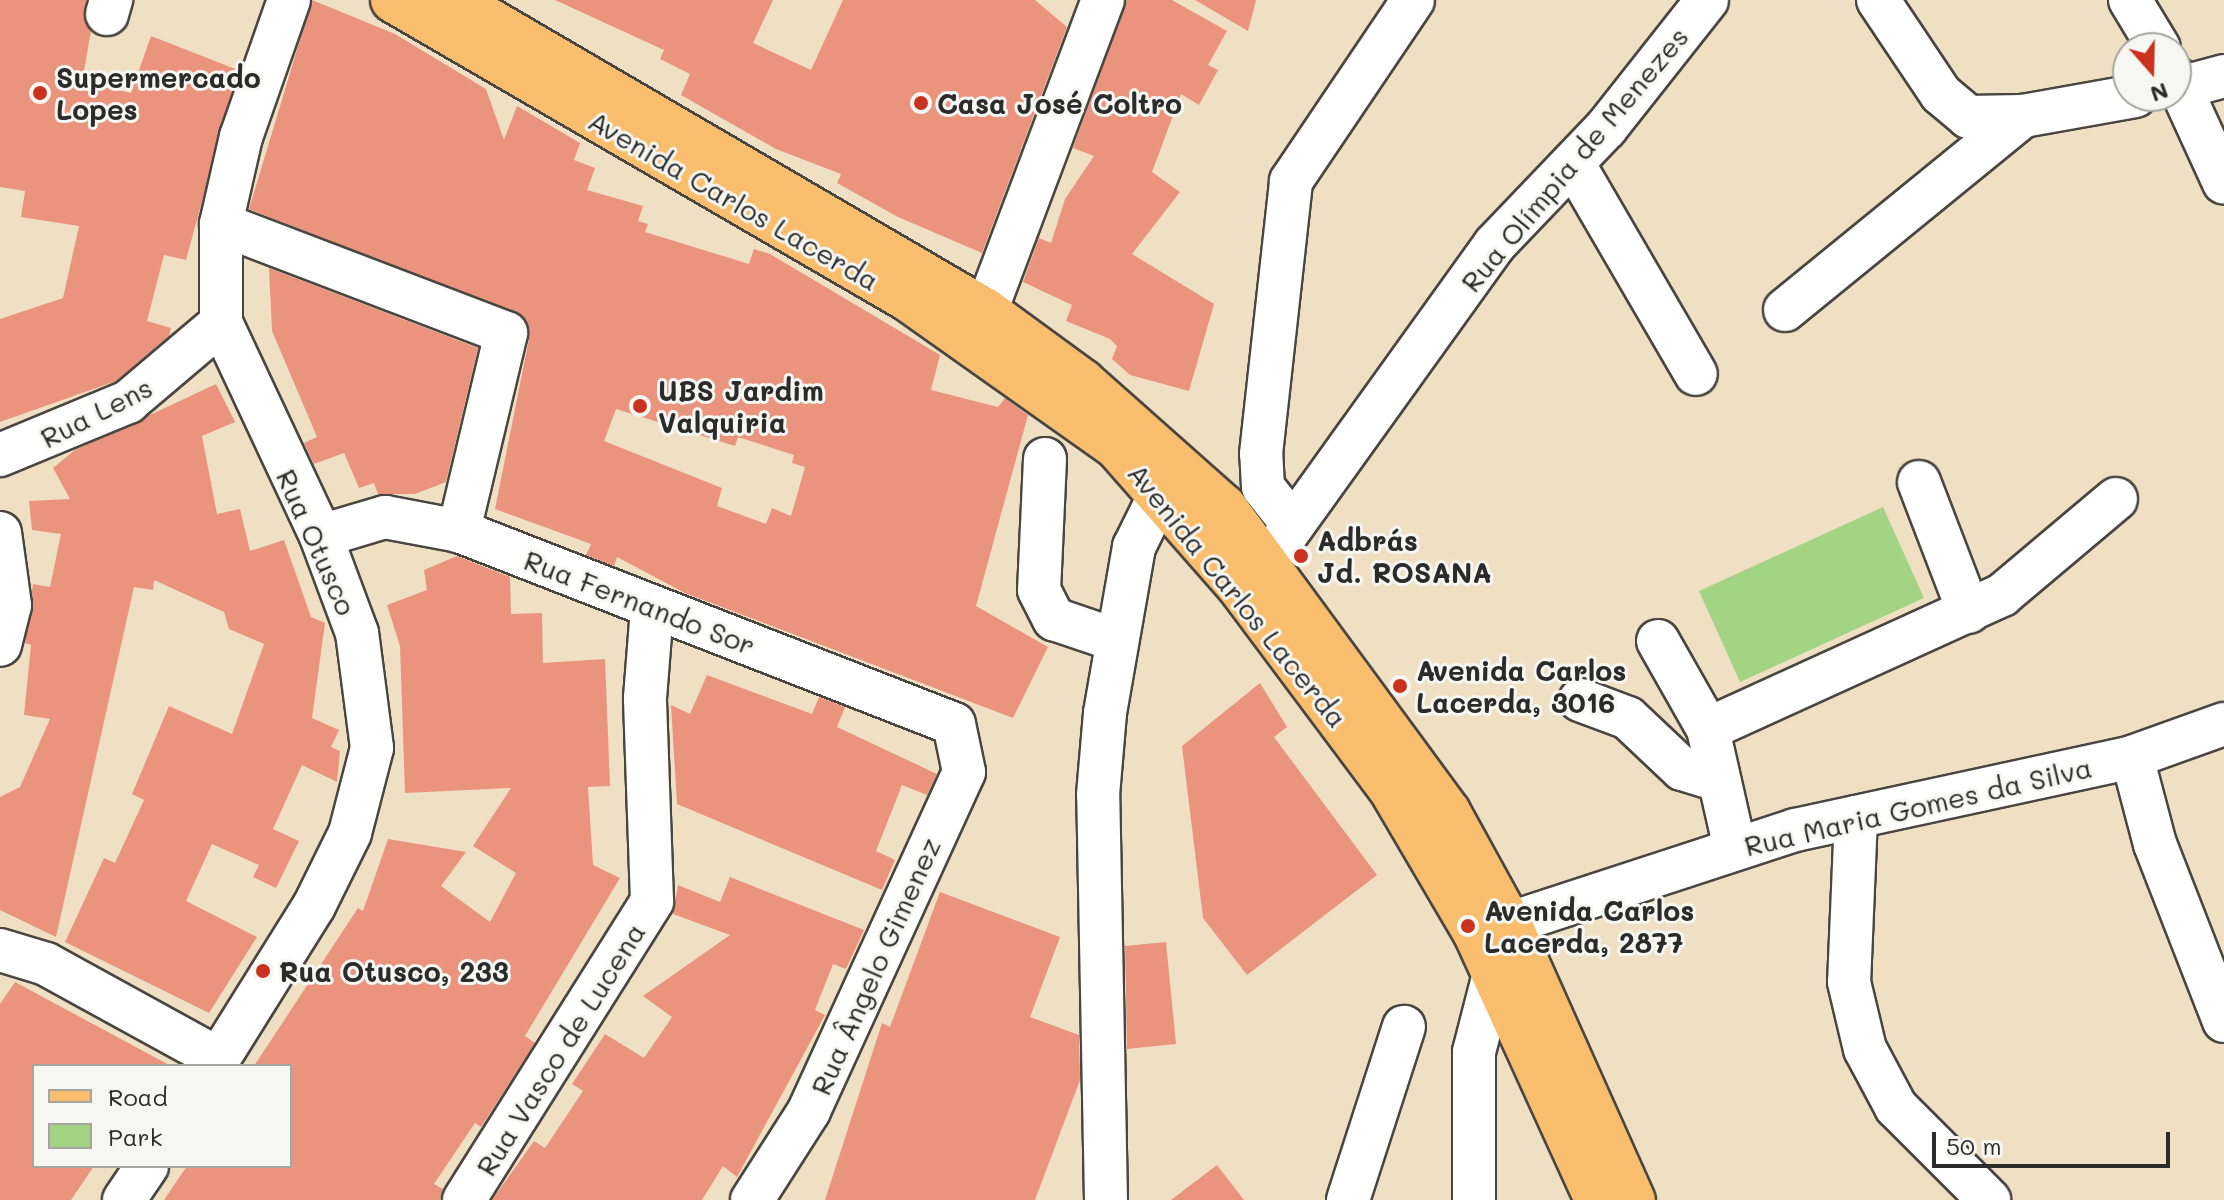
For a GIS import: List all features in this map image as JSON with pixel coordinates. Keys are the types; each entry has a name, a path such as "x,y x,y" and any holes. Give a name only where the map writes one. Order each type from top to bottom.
{"main road":[{"name":"Avenida Carlos Lacerda","path":"393,0 921,308 1166,476 1267,557 1428,780 1500,945 1597,1200"},
{"name":"Avenida Carlos Lacerda","path":"454,0 986,311 1166,476"},
{"name":"Avenida Carlos Lacerda","path":"1500,945 1633,1200"}],"street":[{"name":"Rua Otusco","path":"216,1062 326,882 350,833 372,748 357,633 321,536 221,323 221,224 241,137 289,0"},
{"path":"986,311 1103,0"},
{"path":"1267,557 1261,454 1291,181 1413,0"},
{"name":"Rua Olímpia de Menezes","path":"1267,557 1495,244 1573,163 1707,0"},
{"path":"1878,0 1955,110 1981,118 2023,116 2112,100"},
{"path":"2130,0 2149,32"},
{"path":"2192,82 2224,76"},
{"path":"2191,112 2224,183"},
{"path":"1785,310 2023,116"},
{"path":"1573,163 1696,374"},
{"path":"221,224 506,333 459,531"},
{"name":"Rua Lens","path":"0,455 128,402 221,323"},
{"path":"1045,459 1039,590 1054,619 1116,640"},
{"path":"1106,1200 1098,795 1116,640 1134,547 1166,476"},
{"path":"1919,482 1969,612"},
{"path":"1708,729 2002,595 2116,499"},
{"name":"Rua Fernando Sor","path":"321,536 385,517 459,531 652,610 954,724"},
{"path":"0,533 10,605 0,645"},
{"name":"Rua Vasco de Lucena","path":"464,1200 652,901 645,698 652,610"},
{"path":"1658,641 1708,729 1715,779 1735,849"},
{"path":"1580,700 1628,718 1682,769 1715,779"},
{"name":"Rua Ângelo Gimenez","path":"752,1200 809,1111 964,772 954,724"},
{"name":"Rua Maria Gomes da Silva","path":"1500,945 1735,849 1856,817 2132,757 2224,724"},
{"path":"2132,757 2155,844 2224,1021"},
{"path":"1856,817 1848,970 1861,1037 1896,1107 1989,1200"},
{"path":"1474,1200 1474,1052 1500,945"},
{"path":"0,950 46,964 216,1062"},
{"path":"1348,1200 1404,1027"},
{"path":"124,1200 146,1168"}],"green space":[{"path":"1883,507 1924,598 1740,682 1699,591"}],"building":[{"path":"0,0 86,0 91,31 82,82 131,93 151,36 238,70 186,260 164,255 147,321 171,328 169,336 116,381 0,422 0,319 63,298 79,226 21,217 25,191 0,187"},
{"path":"312,0 395,34 486,89 504,140 517,106 580,143 574,160 595,168 587,190 643,206 638,221 648,224 645,232 749,264 754,249 770,254 940,355 931,390 998,407 1005,398 1028,415 976,606 1048,647 1013,718 685,593 617,557 614,566 586,555 591,544 495,509 529,339 524,318 249,209","holes":["616,409 735,446 738,437 794,455 792,463 805,467 791,516 772,508 766,524 717,506 722,488 604,441"]},
{"path":"555,0 773,0 753,43 811,70 843,0 1035,0 1067,27 982,253 898,217 837,183 841,174 776,149 681,95 690,74 660,59 664,50"},
{"path":"1127,0 1172,0 1227,31 1208,65 1218,70 1199,105 1181,94 1152,172 1180,192 1132,254 1214,304 1189,391 1130,375 1112,359 1117,346 1110,339 1066,321 1072,305 1023,282 1039,238 1051,243 1065,199 1094,156 1073,148"},
{"path":"1195,0 1256,0 1248,31"},
{"path":"269,268 478,348 446,482 415,494 378,494 374,483 359,488 344,453 314,464 304,443 317,437 272,331"},
{"path":"216,384 235,422 202,436 217,514 240,509 250,551 284,540 311,617 325,623 312,718 339,730 331,747 340,751 337,782 302,765 273,829 299,841 276,888 253,877 259,865 212,844 186,901 257,937 209,1013 65,942 104,858 115,863 144,800 132,794 169,706 232,734 264,644 229,629 224,612 154,580 153,590 134,587 56,937 0,910 0,797 20,787 50,719 24,715 31,645 25,643 33,584 50,587 61,534 32,530 29,501 70,499 53,468 75,450"},
{"path":"457,556 510,577 511,614 542,613 543,663 605,659 610,786 588,787 593,865 620,878 525,1036 535,1043 481,1127 475,1123 434,1184 443,1189 440,1200 164,1200 186,1168 292,1168 292,1064 255,1064 358,908 363,911 388,839 466,852 441,886 490,922 516,873 473,846 511,788 405,793 400,646 387,605 427,590 424,570"},
{"path":"707,675 812,714 819,697 845,707 837,727 937,774 927,795 902,785 876,851 895,860 882,890 677,804 671,705 690,714"},
{"path":"1260,683 1287,727 1274,737 1377,875 1247,975 1203,918 1182,746"},
{"path":"730,877 864,930 846,969 833,964 815,1010 825,1015 737,1177 723,1166 702,1200 492,1200 534,1141 545,1148 583,1091 572,1084 605,1034 644,1058 672,1017 643,996 730,935 673,914 678,885 720,902"},
{"path":"940,892 1060,937 1030,1017 1079,1035 1080,1080 1035,1200 825,1200 882,1023 890,1027"},
{"path":"1166,942 1176,1044 1127,1049 1125,946"},
{"path":"15,982 167,1064 32,1064 32,1168 93,1168 71,1200 0,1200 0,1004"},
{"path":"1217,1165 1244,1200 1171,1200"}],"place":[{"name":"Supermercado Lopes","path":"40,93"},
{"name":"Casa José Coltro","path":"921,103"},
{"name":"UBS Jardim Valquiria","path":"640,406"},
{"name":"Adbrás Jd. ROSANA","path":"1301,556"},
{"name":"Avenida Carlos Lacerda, 3016","path":"1400,686"},
{"name":"Avenida Carlos Lacerda, 2877","path":"1468,926"},
{"name":"Rua Otusco, 233","path":"263,971"}]}
